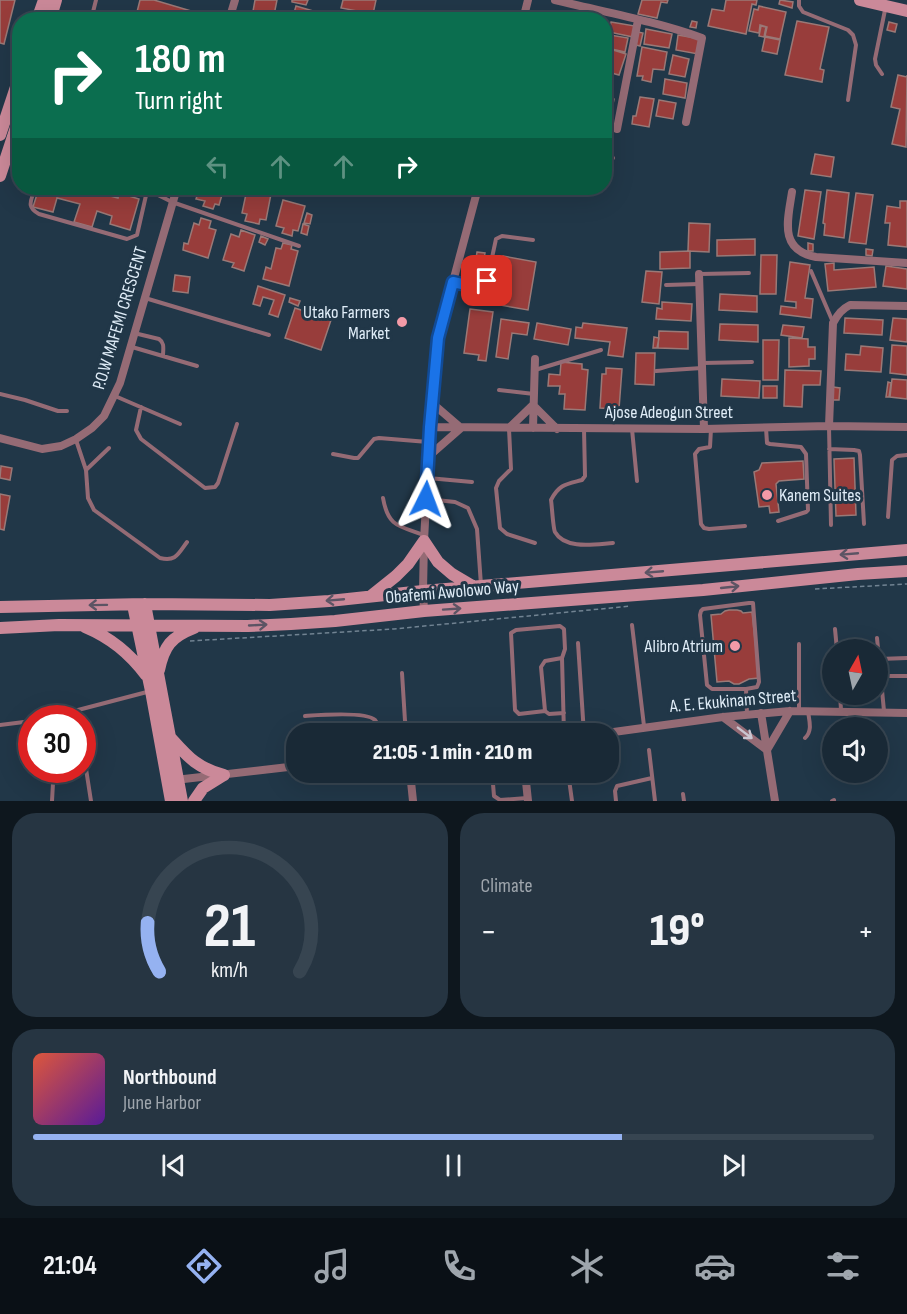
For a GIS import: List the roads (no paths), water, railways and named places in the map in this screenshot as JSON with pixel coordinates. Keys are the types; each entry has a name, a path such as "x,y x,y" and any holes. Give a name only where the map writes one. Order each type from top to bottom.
{"main road":[{"path":"860,0 907,11"},
{"path":"0,135 12,99"},
{"path":"0,176 12,139"},
{"path":"369,597 408,564 424,538 438,562 452,574 477,587"},
{"name":"Obafemi Awolowo Way","path":"0,607 270,605 907,550"},
{"name":"Obafemi Awolowo Way","path":"0,628 143,624 248,626 313,622 907,571"},
{"path":"139,605 152,682 173,780 182,801"},
{"path":"79,625 102,634 113,642 134,659 152,682 169,736 173,780 171,801"},
{"path":"152,682 170,642 181,633 199,626"},
{"path":"169,736 197,764 207,771 224,775"},
{"path":"194,801 203,788 224,775"}],"street":[{"path":"555,0 589,12"},
{"path":"612,17 638,20 702,38 686,122"},
{"path":"616,129 638,20"},
{"path":"792,192 788,234 790,241 801,252 816,257 907,263"},
{"name":"P.O.W MAFEMI CRESCENT","path":"0,438 42,449 61,446 92,428 104,416 120,383 132,346 174,195"},
{"path":"424,611 426,499 438,338 476,195"},
{"path":"699,274 707,429"},
{"path":"829,426 833,323 837,315 850,305 907,306"},
{"path":"533,428 535,359"},
{"path":"429,456 461,428 432,403"},
{"path":"509,428 533,405"},
{"path":"533,405 557,429"},
{"name":"Ajose Adeogun Street","path":"430,427 707,429 907,427"},
{"path":"767,750 790,711"},
{"name":"A. E. Ekukinam Street","path":"619,731 790,711 907,713"},
{"path":"760,713 775,801"},
{"path":"723,717 767,750"},
{"path":"173,780 286,767"},
{"path":"410,783 413,801"},
{"path":"526,783 528,800"}],"lane":[{"path":"799,0 799,6 803,12 848,30 853,35 856,45 848,100"},
{"path":"882,74 875,59 886,6"},
{"path":"34,195 30,205 39,214 127,239 137,234 146,195"},
{"path":"154,195 299,246"},
{"path":"453,282 480,288 484,286 498,237 533,240"},
{"path":"811,271 833,323"},
{"path":"699,274 749,273"},
{"path":"666,285 699,284"},
{"path":"144,298 269,335"},
{"path":"134,333 159,339 163,344 163,356"},
{"path":"132,346 197,366"},
{"path":"534,370 601,350"},
{"path":"656,371 752,362"},
{"path":"499,390 534,394"},
{"path":"0,394 58,411 67,411"},
{"path":"114,395 180,424"},
{"path":"141,407 136,430 141,439 205,488 211,489 218,483 237,424"},
{"path":"829,426 831,525"},
{"path":"509,428 511,469 499,481 496,488 500,528 507,534 535,543"},
{"path":"766,428 767,443 801,447 806,454 808,510 778,521"},
{"path":"584,429 585,476 582,480 563,484 553,496 551,500 555,532 565,542 581,545 613,543"},
{"path":"632,429 637,481"},
{"path":"707,429 711,446 699,449 695,454 700,524 710,529 745,526"},
{"path":"333,454 358,458 374,439 379,438 429,442"},
{"path":"76,439 86,470 88,498 94,510 160,558 167,560 175,558 187,542"},
{"path":"86,470 109,448"},
{"path":"829,449 859,451 864,524"},
{"path":"888,516 892,460 897,456 907,455"},
{"path":"428,478 472,482"},
{"path":"383,498 386,513 398,526 424,538"},
{"path":"426,499 455,502 468,508 477,529 477,587"},
{"path":"753,603 759,682 757,687 746,689 712,689 707,685 700,615 703,609 753,603"},
{"path":"632,625 644,727"},
{"path":"564,713 549,714 544,711 519,714 514,710 511,633 516,630 560,626 564,629 565,649 562,658 564,713 564,723"},
{"path":"836,629 836,639"},
{"path":"578,643 583,723"},
{"path":"799,644 804,711 810,729 805,738"},
{"path":"544,711 542,664 545,661 562,658"},
{"path":"888,659 907,658"},
{"path":"402,673 406,723"},
{"path":"888,676 907,676"},
{"path":"91,705 152,682"},
{"path":"746,689 747,715"},
{"path":"841,705 841,711"},
{"path":"884,705 885,712"},
{"path":"305,716 368,716 376,723"},
{"path":"0,725 18,723"},
{"path":"649,750 655,801"},
{"path":"616,801 617,786 652,778"},
{"path":"52,801 53,783"},
{"path":"88,783 91,801"},
{"path":"493,783 494,796 500,800 528,800"},
{"path":"570,783 572,801"},
{"path":"683,794 684,801"}],"place":[{"name":"Utako Farmers Market","path":"402,322"},
{"name":"Kanem Suites","path":"767,495"},
{"name":"Alibro Atrium","path":"735,646"}]}
